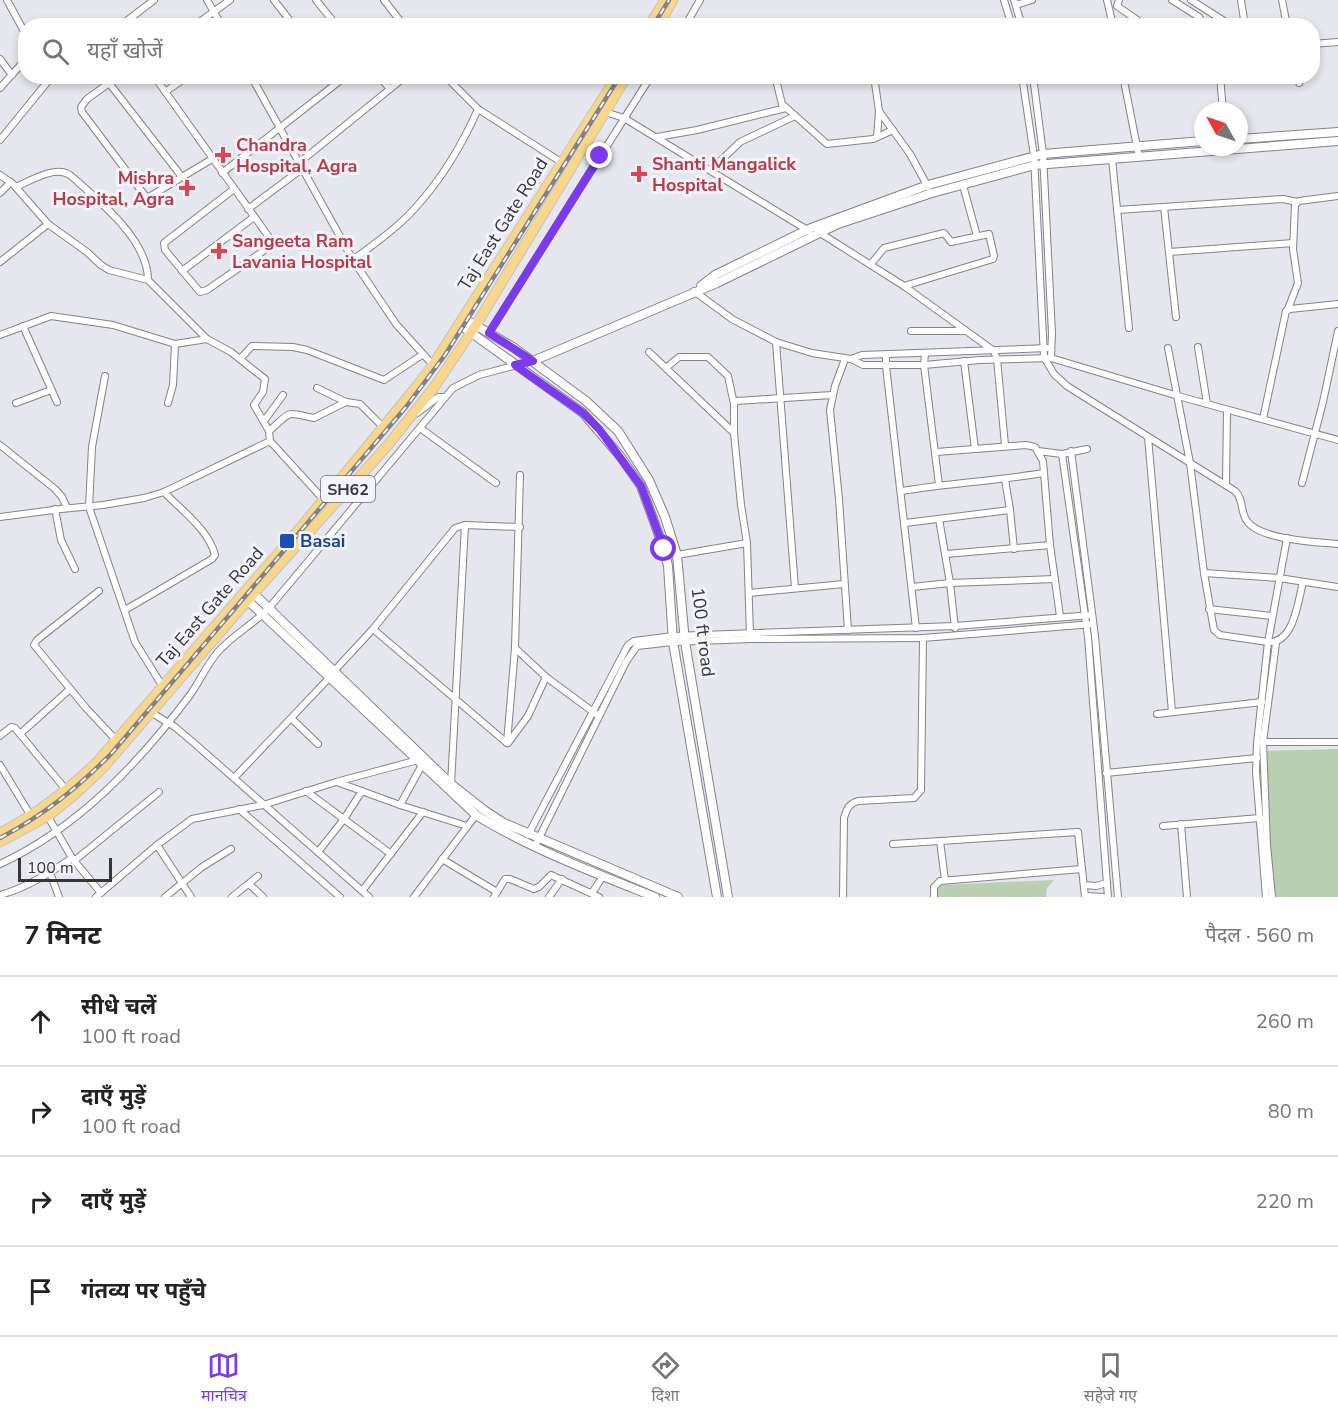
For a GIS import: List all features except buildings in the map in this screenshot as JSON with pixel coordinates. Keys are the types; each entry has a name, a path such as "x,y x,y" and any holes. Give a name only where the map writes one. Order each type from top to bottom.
{"main road":[{"path":"654,18 665,0"},
{"path":"663,18 674,0"},
{"name":"Taj East Gate Road","path":"0,833 46,812 116,740 248,594 433,365 611,84"},
{"name":"SH62","path":"0,842 72,797 102,769 152,713 248,594 388,445 435,386 474,329 622,84"},
{"name":"100 ft road","path":"461,321 474,329 515,365 583,413 599,429 641,486 668,566 673,639 717,897"},
{"name":"100 ft road","path":"474,329 489,333 533,361 586,400 618,431 649,480 665,517 677,555 685,639 728,897"}],"street":[{"path":"0,3 6,0 18,21"},
{"path":"130,18 154,0"},
{"path":"207,0 217,18"},
{"path":"205,18 230,0"},
{"path":"274,0 288,18"},
{"path":"316,0 331,18"},
{"path":"384,0 398,18"},
{"path":"690,18 700,0"},
{"path":"1004,0 1010,18"},
{"path":"1020,18 1015,3 1032,0"},
{"path":"1107,0 1111,18"},
{"path":"1119,0 1117,6 1134,18"},
{"path":"1172,0 1200,18"},
{"path":"1191,0 1219,18"},
{"path":"1241,0 1244,18"},
{"path":"1282,0 1285,18"},
{"path":"1320,44 1338,42"},
{"path":"0,59 12,75"},
{"path":"0,88 18,68"},
{"path":"0,140 45,84"},
{"path":"108,84 82,104 82,112 145,195 149,197 212,159"},
{"path":"110,84 182,177"},
{"path":"160,84 271,240 269,247 203,292 198,291 165,250 164,243 234,189"},
{"path":"165,92 176,84"},
{"path":"256,84 353,260 396,324 433,365"},
{"path":"222,173 281,129 330,84"},
{"path":"386,84 390,89"},
{"path":"248,209 396,84"},
{"path":"453,84 478,108 561,162"},
{"path":"489,333 646,84"},
{"path":"777,84 780,99 786,108 827,144 877,137 893,130"},
{"path":"874,84 879,111 877,137"},
{"path":"1025,84 1039,155"},
{"path":"1034,84 1048,358 1054,374 1067,386 1238,494 1244,515 1253,528 1287,538 1338,544"},
{"path":"1125,84 1139,157"},
{"path":"1221,84 1223,102"},
{"path":"353,260 417,206 454,155 478,108"},
{"path":"657,137 697,130 786,108"},
{"path":"879,111 910,153 932,193"},
{"path":"606,112 624,118 871,264 994,351 997,359 1005,445"},
{"path":"711,170 740,142 795,116"},
{"path":"1248,138 1338,132"},
{"path":"813,231 932,193 1039,165 1338,141"},
{"path":"0,864 20,855 56,832 94,803 168,723 198,683 215,655 229,640 244,632 266,611 444,397 462,382 533,361 618,326 694,291 715,275 813,231 928,185 1039,155 1194,142"},
{"path":"1112,159 1129,328"},
{"path":"0,194 13,185 53,172 65,171 113,214 138,246 146,262 148,280"},
{"path":"0,175 13,185 48,224 109,270 148,280 207,339 221,345 265,379 263,392 254,405 269,431 270,441 323,499"},
{"path":"964,189 977,236"},
{"path":"1117,210 1283,199 1298,202 1338,196"},
{"path":"1263,420 1284,314 1298,283 1293,243 1295,205 1298,202"},
{"path":"1164,207 1176,317"},
{"path":"182,271 254,217"},
{"path":"0,262 48,224"},
{"path":"871,264 884,248 944,233 951,242 989,234 993,259 904,286"},
{"path":"1169,252 1293,243"},
{"path":"694,291 732,320 776,342 812,353 848,359 863,365 924,365 997,359 1048,358 1338,440"},
{"path":"1288,309 1338,304"},
{"path":"0,335 44,317 58,316 113,325 175,344 207,339"},
{"path":"23,326 57,402"},
{"path":"1302,483 1338,330"},
{"path":"911,331 965,331"},
{"path":"776,342 795,588"},
{"path":"168,403 173,385 175,344"},
{"path":"240,359 252,346 293,347 307,350 384,380 422,355"},
{"path":"1198,347 1207,404"},
{"path":"848,359 862,355 886,356 1048,348"},
{"path":"1168,348 1190,463 1209,609 1214,630 1218,634 1272,642 1281,640 1289,629 1295,613 1302,582"},
{"path":"649,352 734,433"},
{"path":"925,354 924,365 939,485"},
{"path":"886,356 916,628"},
{"path":"666,368 679,357 708,357 728,376 734,404 734,433 747,543 750,636"},
{"path":"848,359 832,395 830,410 848,630"},
{"path":"964,361 975,449"},
{"path":"105,376 92,447 89,507 135,642 163,687"},
{"path":"317,388 346,402 360,404 383,427"},
{"path":"16,403 51,390"},
{"path":"264,421 283,395"},
{"path":"734,404 736,401 832,395"},
{"path":"388,445 423,409 438,397 444,397"},
{"path":"269,431 289,414 314,418 346,402"},
{"path":"1226,485 1227,410"},
{"path":"420,428 496,483"},
{"path":"1148,437 1172,712"},
{"path":"0,517 144,498 164,492 270,441"},
{"path":"936,452 1005,445 1026,445 1038,451 1062,454 1087,449"},
{"path":"0,446 55,489 67,508"},
{"path":"1038,451 1042,458 1050,545 1060,616"},
{"path":"1071,451 1118,897"},
{"path":"1062,454 1089,614"},
{"path":"902,491 1043,473"},
{"path":"507,743 515,648 520,475"},
{"path":"1005,479 1014,549"},
{"path":"125,610 173,584 215,555 200,528 164,492"},
{"path":"55,510 61,540 75,569"},
{"path":"905,524 1010,510"},
{"path":"939,519 946,554 956,636"},
{"path":"234,778 292,719 373,629 455,528 465,525 520,527"},
{"path":"451,784 465,525"},
{"path":"1272,897 1267,845 1263,742 1272,642 1272,616 1287,538"},
{"path":"677,555 747,543"},
{"path":"946,554 1050,545"},
{"path":"1204,573 1279,578 1338,586"},
{"path":"912,586 950,582 1055,579"},
{"path":"749,593 844,584"},
{"path":"99,591 35,642 35,647 116,740"},
{"path":"248,594 451,784 484,810 527,837 603,876 655,897"},
{"path":"1209,609 1272,616"},
{"path":"527,837 637,646 673,639 955,627 1089,614"},
{"path":"750,636 923,638 1090,625"},
{"path":"1090,625 1108,897"},
{"path":"373,629 507,743"},
{"path":"843,897 844,818 848,807 851,803 858,801 914,798 921,790 923,638"},
{"path":"1266,897 1257,758 1262,702 1272,642"},
{"path":"515,648 546,677 596,714"},
{"path":"332,674 420,763 476,815 498,829 527,837"},
{"path":"507,743 525,722 546,677"},
{"path":"20,734 70,689"},
{"path":"1157,714 1262,702"},
{"path":"152,713 194,743 369,897"},
{"path":"537,842 596,714"},
{"path":"292,719 318,744"},
{"path":"0,736 12,727 66,791"},
{"path":"1263,742 1338,742"},
{"path":"1106,773 1257,758"},
{"path":"46,812 73,859 99,895 157,845 192,819 263,805 336,782 420,763"},
{"path":"400,805 420,763"},
{"path":"0,765 31,817"},
{"path":"336,782 467,826"},
{"path":"306,791 391,854"},
{"path":"318,852 362,791"},
{"path":"0,895 14,894 73,859 159,792"},
{"path":"239,809 340,897"},
{"path":"362,891 423,812"},
{"path":"414,897 476,815"},
{"path":"1163,826 1260,818"},
{"path":"1181,824 1186,897"},
{"path":"893,844 1078,832 1085,897 1103,897"},
{"path":"940,841 945,880"},
{"path":"537,842 678,897"},
{"path":"157,845 191,897"},
{"path":"165,897 202,867 231,849"},
{"path":"442,859 496,894 508,879 534,889 550,876 562,879 595,895 603,876"},
{"path":"934,897 934,885 936,882 945,880 1082,870"},
{"path":"50,873 59,897"},
{"path":"232,897 258,876"},
{"path":"549,897 562,879"},
{"path":"1084,885 1096,886 1107,883"},
{"path":"249,884 263,897"}],"green space":[{"path":"1338,749 1338,897 1267,897 1263,751"},
{"path":"1054,880 1047,888 1046,897 937,897 938,888 942,885"}],"railway":[{"path":"658,18 669,0"},
{"path":"0,838 59,800 111,754 406,407 445,355 615,84"}],"place":[{"name":"Chandra Hospital, Agra","path":"223,155"},
{"name":"Shanti Mangalick Hospital","path":"639,174"},
{"name":"Mishra Hospital, Agra","path":"187,188"},
{"name":"Sangeeta Ram Lavania Hospital","path":"219,251"},
{"name":"Basai","path":"287,541"}],"route":[{"path":"600,156 489,333 533,361 515,365 583,413 599,429 641,486 664,549"}]}
